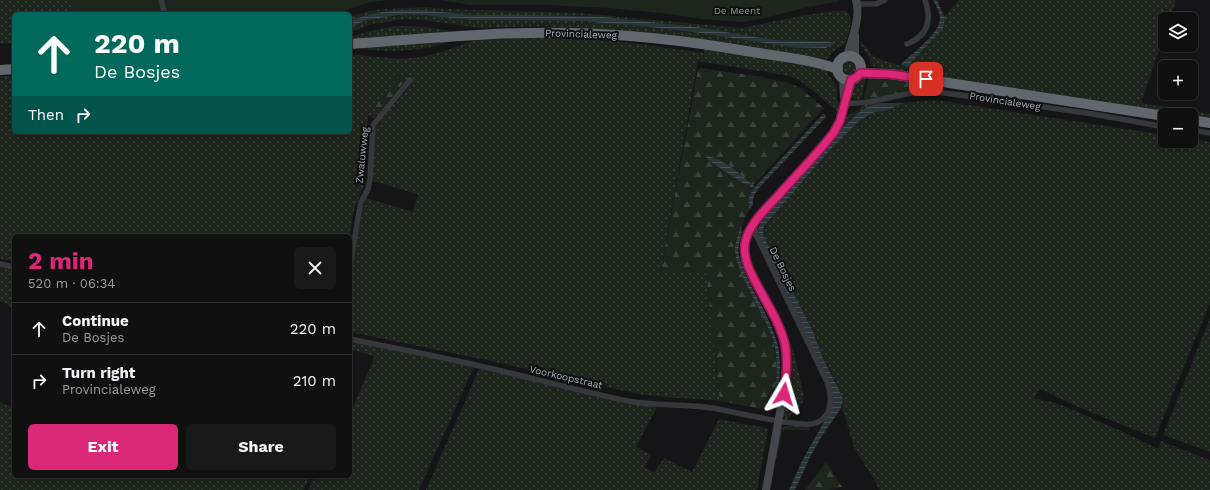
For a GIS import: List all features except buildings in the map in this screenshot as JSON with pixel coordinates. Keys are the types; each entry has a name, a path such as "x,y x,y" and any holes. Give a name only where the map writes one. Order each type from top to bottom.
{"highway":[{"name":"Provincialeweg","path":"352,44 474,35 571,33 644,37 706,44 810,61 845,61"},
{"path":"858,60 861,69 857,77 847,79 841,76 845,61 858,60"},
{"path":"0,70 12,69"},
{"name":"Provincialeweg","path":"861,69 1158,115"},
{"path":"1198,121 1210,123"}],"street":[{"path":"161,0 164,12"},
{"path":"845,61 854,33 856,2 867,5 876,4 885,0"},
{"path":"907,44 915,41 928,23 929,9 925,0"},
{"path":"766,490 780,421 786,379 785,344 776,320 751,275 745,257 746,239 754,224 769,205 834,132 840,121 847,79"},
{"name":"Zwaluwweg","path":"352,254 359,212 368,189 370,179 373,125 410,80"},
{"name":"Provincialeweg","path":"844,104 869,102 906,94 931,91 1158,125"},
{"path":"1198,131 1210,133"},
{"name":"De Bosjes","path":"754,224 760,245 828,384 831,397 829,410 823,419 817,423 810,425 780,421"},
{"path":"0,264 12,267"},
{"name":"Voorkoopstraat","path":"352,340 478,366 628,401 661,405 711,408 780,421"}],"green space":[{"path":"0,0 70,0 75,12 12,12 12,43 0,44"},
{"path":"70,0 389,0 371,2 341,12 74,12"},
{"name":"De Meent","path":"441,0 840,0 838,2 808,7 743,22 701,19 669,14 608,8 549,5 471,5"},
{"path":"959,0 1176,0 1172,12 1158,12 1158,52 1141,103 1172,108 1158,108 1158,113 871,66 870,60 860,41 869,50 870,54 885,61 902,66 937,32 939,22"},
{"path":"425,7 579,13 741,28 806,15 833,11 846,11 849,14 850,23 845,44 831,53 829,59 545,26 479,28 424,20 405,19 373,24 352,31 352,24 375,18 418,13 468,20 603,22 706,34 732,33 608,18 527,15 472,15 413,10 381,11 352,20 352,16 373,10"},
{"path":"399,26 427,27 456,32 352,40 352,37 380,29"},
{"path":"554,37 617,41 704,53 704,48 828,68 828,74 837,87 837,100 840,108 838,117 830,132 835,122 837,111 802,82 790,76 698,61 661,270 706,272 720,401 638,394 505,364 352,332 352,267 364,202 366,198 413,212 418,194 372,181 375,127 410,85 404,82 373,107 379,113 374,118 368,116 364,185 354,210 349,234 12,234 12,261 0,259 0,76 12,75 12,134 352,134 352,54 399,59 422,57 472,41"},
{"path":"452,41 440,45 417,49 394,51 357,48"},
{"path":"849,60 854,62 856,67 854,72 849,74 844,72 842,67 844,62"},
{"path":"701,68 763,77 789,83 800,88 824,108 753,185 758,190 753,196 753,204 746,216 737,238 735,254 749,290 770,330 774,344 777,367 772,411 720,401 706,272 661,271 698,69","holes":["708,160 723,163 734,170 752,185 744,184"]},
{"path":"867,75 861,99 854,99 850,96 855,82 859,78"},
{"path":"399,77 404,82 379,113 373,108"},
{"path":"869,77 904,79 929,86 945,88 944,90 867,100 864,99 864,97"},
{"path":"931,100 943,101 1158,134 1158,148 1198,148 1198,140 1210,142 1210,303 1155,438 1078,407 1040,389 1034,398 1069,408 1158,449 1161,441 1210,460 1210,490 880,490 854,447 842,407 843,401 841,394 783,272 763,235 764,226 768,220 830,150 859,121 874,112 885,111 904,103"},
{"path":"879,102 854,117 834,137 844,118 863,105"},
{"path":"1198,112 1210,114 1210,121 1198,119"},
{"path":"0,266 12,269 12,309 9,305 0,301"},
{"path":"779,318 794,353 804,396 802,404 786,420 782,416 783,328"},
{"path":"1210,318 1210,452 1163,435"},
{"path":"352,341 474,367 419,490 308,490 314,478 352,478 352,409 375,356 352,350"},
{"path":"479,369 657,407 636,447 651,455 645,467 654,473 664,458 692,472 719,419 767,428 768,430 757,490 426,490"},
{"path":"0,402 12,407 12,478 309,478 303,490 0,490"},
{"path":"787,426 809,427 810,430 784,430 782,432 777,458 774,458 779,430"},
{"path":"826,462 842,487 826,490 805,490"}],"shaded area":[{"path":"933,0 937,0 945,18 943,28 913,60 909,67 900,65 931,36 936,29 940,17"},
{"path":"422,10 472,15 604,17 696,27 773,40 824,41 834,43 826,48 791,47 700,33 583,21 472,20 414,14 367,20 352,26 352,20 382,12"},
{"path":"879,103 904,103 885,111 874,112 859,121 830,150 764,226 763,235 812,330 843,401 840,410 811,455 795,490 789,490 802,461 830,411 833,398 759,236 758,229 764,216 845,125 862,110"},
{"path":"823,114 826,116 824,119 759,188 755,194 750,210 749,198 755,187"},
{"path":"706,156 725,163 753,185 744,184 708,160"},
{"path":"741,226 742,233 738,248 739,256 748,279 770,323 778,346 780,368 776,404 774,404 777,366 774,343 765,320 739,268 736,257 735,247"}],"route":[{"path":"784,394 786,379 785,344 776,320 751,275 745,257 744,248 749,232 760,215 834,132 840,121 851,80 857,77 860,73 890,74 926,79"}]}
